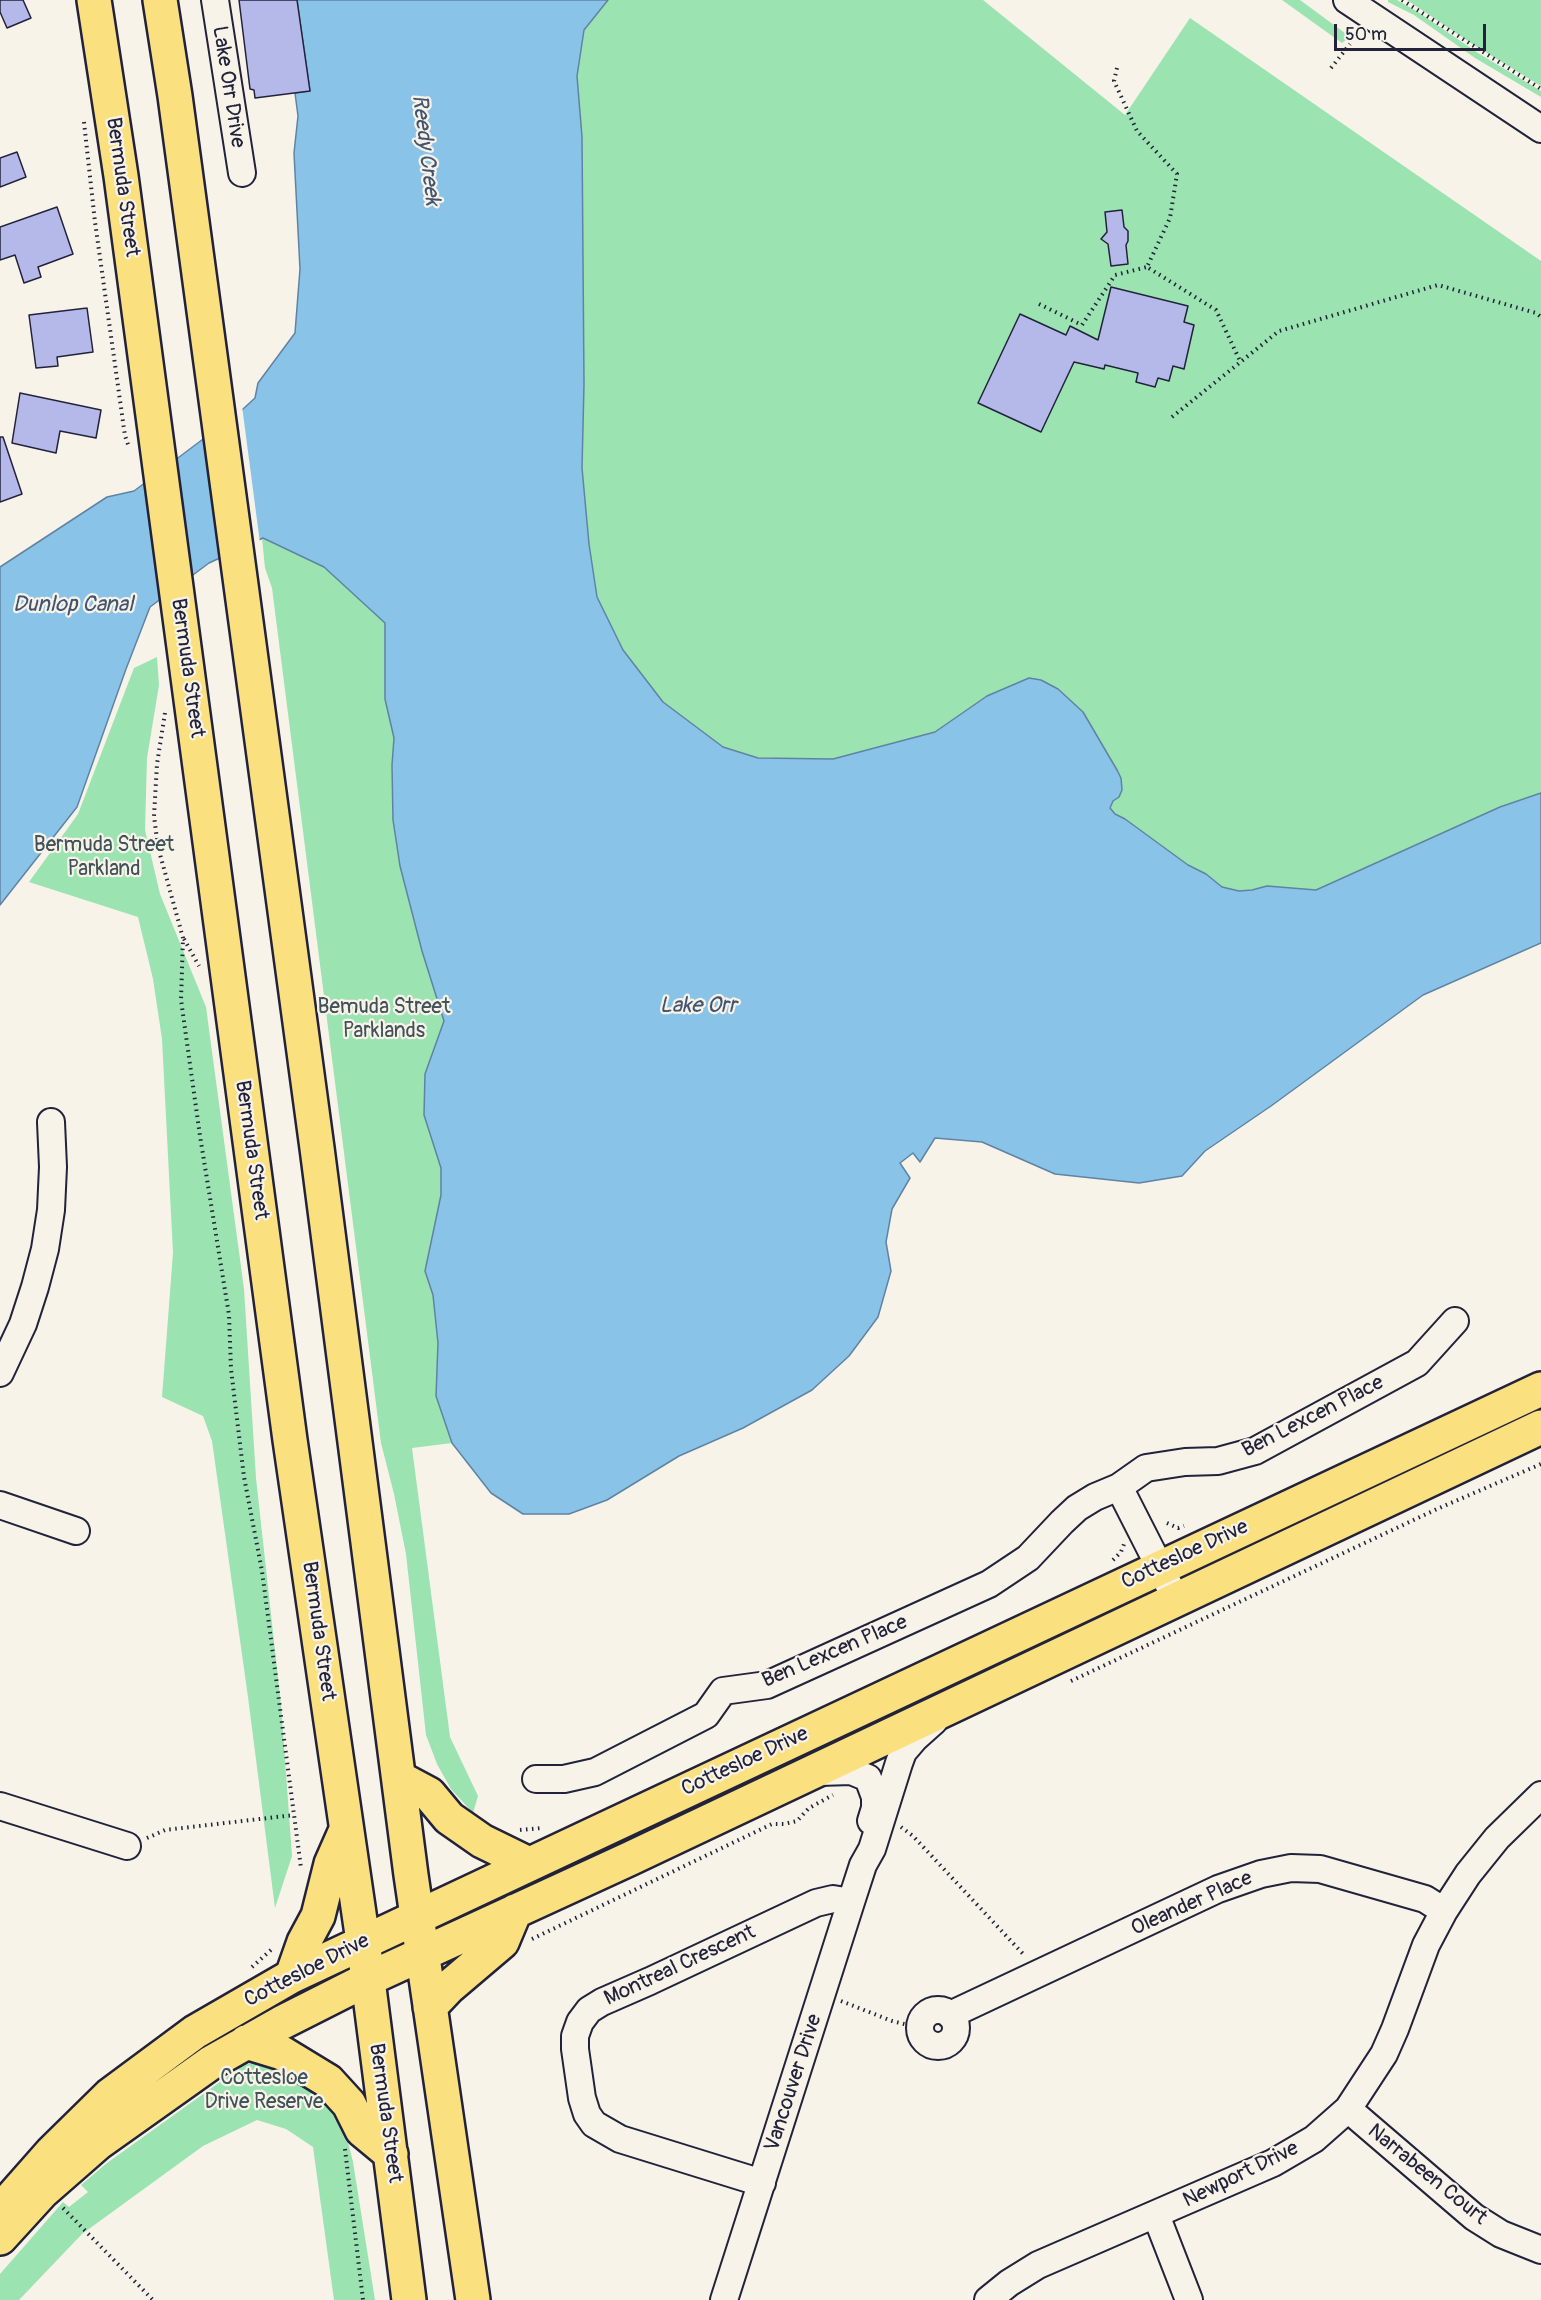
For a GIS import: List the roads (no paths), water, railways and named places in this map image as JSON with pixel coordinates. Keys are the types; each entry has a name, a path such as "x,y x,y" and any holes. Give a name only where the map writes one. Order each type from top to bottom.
{"main road":[{"name":"Bermuda Street","path":"94,0 121,176 145,457 181,628 290,1440 363,1941 409,2300"},
{"path":"160,0 358,1454 430,2007 473,2300"},
{"name":"Cottesloe Drive","path":"0,2211 60,2144 110,2095 195,2032 292,1977 363,1941 1541,1389"},
{"name":"Cottesloe Drive","path":"0,2238 42,2192 90,2150 196,2073 246,2042 368,1979 629,1859 1541,1427"},
{"path":"399,1778 429,1794 449,1818 482,1842 529,1864"},
{"path":"292,1977 304,1942 318,1916 331,1864 346,1829"},
{"path":"430,2007 455,1982 502,1942 515,1911"},
{"path":"246,2042 282,2053 328,2080 350,2104 362,2130 391,2154"}],"street":[{"name":"Lake Orr Drive","path":"216,0 242,173"},
{"path":"1347,0 1541,129"},
{"path":"0,1373 23,1324 45,1249 51,1210 51,1122"},
{"name":"Ben Lexcen Place","path":"536,1779 564,1779 595,1772 706,1715 723,1691 767,1685 989,1584 1028,1558 1077,1508 1119,1487 1146,1468 1185,1462 1218,1461 1255,1451 1417,1363 1455,1321"},
{"path":"1119,1487 1176,1599"},
{"path":"0,1505 76,1531"},
{"name":"Vancouver Drive","path":"724,2300 863,1865 872,1849 878,1808 878,1773 911,1685"},
{"name":"Vancouver Drive","path":"878,1808 903,1752 949,1707"},
{"path":"809,1772 839,1770 858,1773 868,1778 878,1808"},
{"name":"Newport Drive","path":"988,2300 1009,2283 1038,2265 1273,2163 1314,2139 1348,2109 1384,2054 1426,1945 1444,1911 1468,1874 1497,1838 1541,1795"},
{"path":"0,1806 127,1846"},
{"name":"Oleander Place","path":"920,2024 920,2034 926,2042 941,2046 950,2041 955,2033 955,2023 950,2015 1218,1889 1261,1874 1291,1868 1320,1869 1425,1899 1444,1911"},
{"name":"Montreal Crescent","path":"762,2183 620,2139 594,2124 587,2114 582,2098 575,2036 580,2022 589,2010 602,2002 650,1982 816,1903 833,1899 851,1902"},
{"name":"Narrabeen Court","path":"1348,2109 1474,2217 1501,2234 1541,2250"},
{"path":"1156,2215 1189,2300"}],"water":[{"name":"Lake Orr","path":"297,0 608,0 584,30 577,76 582,137 584,384 582,468 589,544 597,597 623,650 663,702 723,747 758,758 833,759 935,732 987,696 1029,678 1041,680 1058,689 1083,712 1117,770 1121,778 1122,790 1110,808 1115,814 1222,887 1239,891 1267,886 1316,890 1500,807 1541,793 1541,943 1423,995 1271,1106 1205,1151 1182,1176 1139,1183 1055,1174 982,1142 935,1138 920,1162 913,1153 900,1163 910,1178 892,1209 886,1242 891,1271 878,1317 849,1356 812,1390 743,1428 679,1456 607,1500 569,1514 523,1514 491,1493 452,1443 436,1396 438,1343 433,1295 425,1271 441,1195 441,1168 424,1115 425,1074 444,1021 422,951 400,866 393,820 394,738 385,699 385,623 324,567 263,538 209,563 150,607 77,807 0,905 0,567 107,497 134,491 243,409 255,398 258,383 295,333 300,269 294,153 298,116 295,93 310,91"}],"water label":[{"name":"Reedy Creek","path":"425,150"},
{"name":"Dunlop Canal","path":"73,605"}],"park label":[{"name":"Bermuda Street Parkland","path":"104,858"},
{"name":"Bemuda Street Parklands","path":"384,1020"},
{"name":"Cottesloe Drive Reserve","path":"264,2091"}]}
